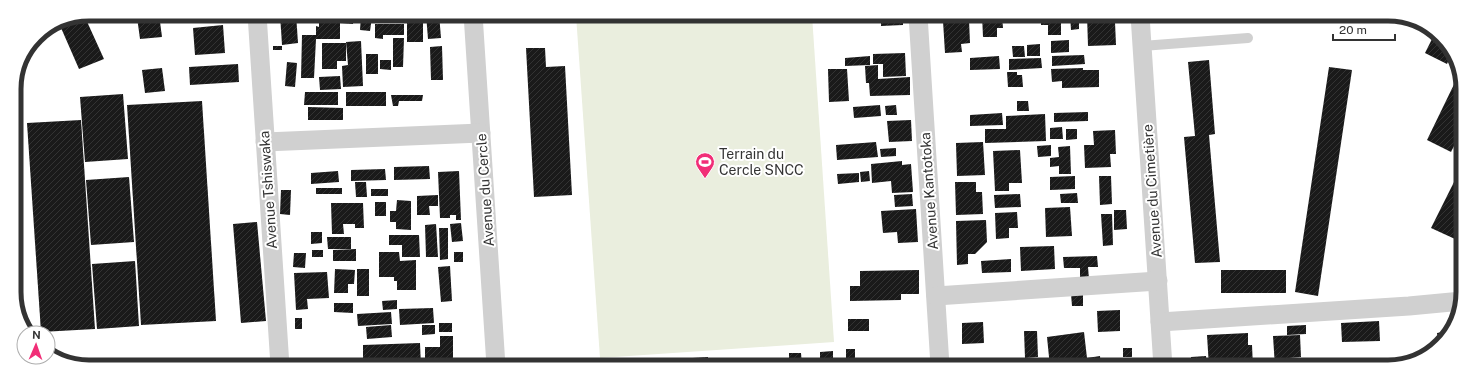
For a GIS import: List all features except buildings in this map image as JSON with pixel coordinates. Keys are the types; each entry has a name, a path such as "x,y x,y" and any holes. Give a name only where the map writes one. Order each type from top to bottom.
{"street":[{"name":"Avenue Tshiswaka","path":"257,21 280,360"},
{"name":"Avenue du Cercle","path":"473,21 496,360"},
{"name":"Avenue Kantotoka","path":"918,21 940,360"},
{"name":"Avenue du Cimetière","path":"1140,21 1163,360"},
{"path":"265,142 481,133"},
{"path":"936,296 1158,281"},
{"path":"1160,322 1455,302"}],"lane":[{"path":"1142,46 1248,38"}],"green space":[{"name":"Terrain du Cercle SNCC","path":"576,21 812,21 834,342 600,358"}],"place":[{"name":"Terrain du Cercle SNCC","path":"705,179"}]}
